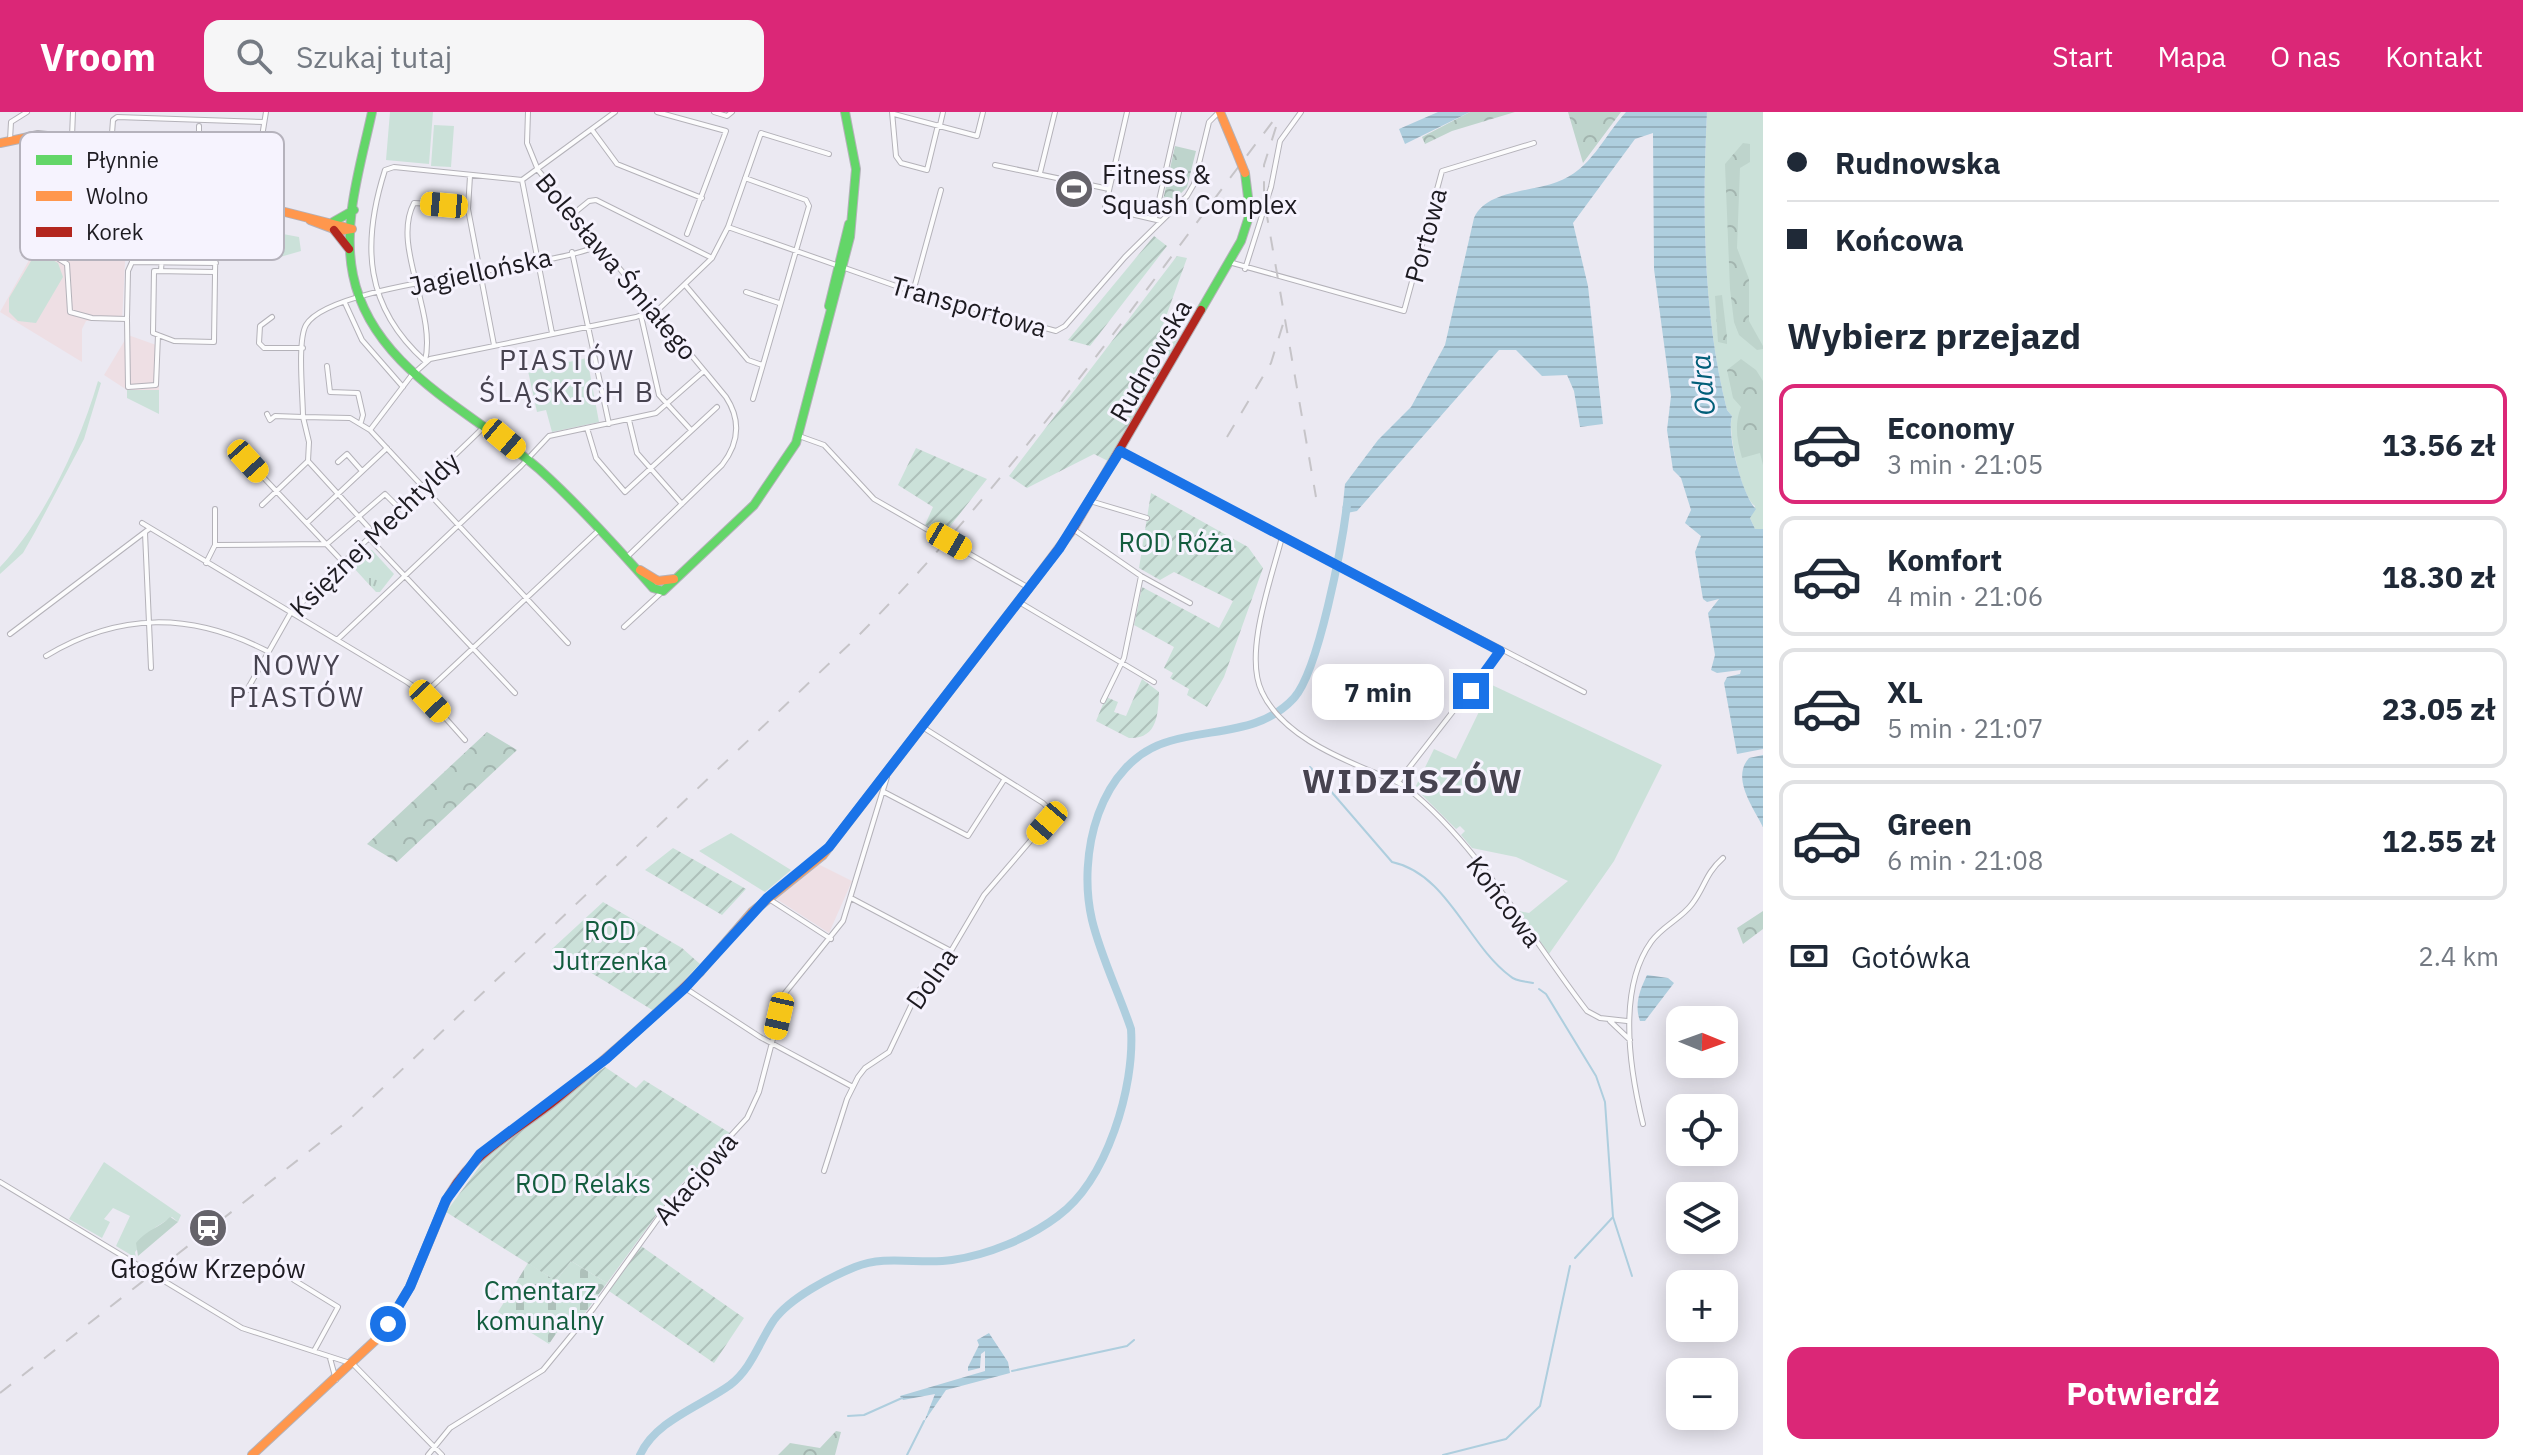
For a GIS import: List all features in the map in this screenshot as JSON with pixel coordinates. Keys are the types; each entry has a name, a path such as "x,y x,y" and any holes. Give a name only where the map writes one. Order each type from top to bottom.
{"main road":[{"path":"372,112 354,210 351,252 359,296 385,345 413,374 527,459 663,591 761,499 783,470 799,436 854,209 855,158 845,112"},
{"name":"Rudnowska","path":"252,1455 380,1336 403,1301 439,1213 480,1154 575,1085 685,988 767,898 823,855 887,777 1073,529 1229,262 1248,222 1250,193 1245,173 1220,112"},
{"path":"0,143 20,138"},
{"path":"284,210 332,226 352,229"},
{"path":"332,226 354,210"},
{"path":"332,226 351,252"},
{"path":"653,582 677,578"}],"street":[{"path":"10,140 11,122 27,112"},
{"path":"72,132 73,112"},
{"path":"157,119 163,112"},
{"path":"262,132 266,112"},
{"name":"Bolesława Śmiałego","path":"528,112 527,143 538,170 730,404 737,436 722,465 626,557"},
{"path":"425,361 396,333 377,292 371,242 385,170 394,167 522,180 615,112"},
{"path":"657,112 726,131 687,234"},
{"path":"714,112 727,116 732,112"},
{"path":"943,112 939,125 927,170 898,162 893,113 939,125 977,136 983,112"},
{"path":"1040,173 1055,112"},
{"path":"1127,112 1105,208 1161,221"},
{"path":"1155,218 1179,112"},
{"name":"Transportowa","path":"728,227 913,292 1056,331 1065,326 1191,190 1209,122 1220,112"},
{"path":"1245,269 1271,187 1280,141 1301,112"},
{"path":"114,132 113,120 117,117 264,122"},
{"path":"199,126 199,132"},
{"path":"592,130 617,164 702,198"},
{"path":"425,361 655,311 686,286 712,258 728,227 761,133 829,154"},
{"name":"Portowa","path":"1229,262 1245,269 1404,311 1442,171 1534,143"},
{"path":"995,165 1109,189"},
{"path":"470,176 468,209 494,345"},
{"path":"745,178 808,201 809,209 794,251 753,399"},
{"path":"522,180 552,333"},
{"name":"Transportowa","path":"913,292 941,190"},
{"path":"573,214 591,200 602,203 712,258"},
{"path":"370,430 425,361 429,343 407,229 412,204 444,205"},
{"name":"Jagiellońska","path":"303,348 307,322 359,296 600,245"},
{"path":"572,252 609,424"},
{"path":"61,260 67,264 70,312 92,318 127,319"},
{"path":"156,334 174,341 214,342 216,260"},
{"path":"215,272 154,271 157,383 151,388 128,387 128,271 132,262 216,263"},
{"path":"161,262 161,271"},
{"path":"686,286 748,360 762,365"},
{"path":"746,292 779,303"},
{"path":"345,303 362,340 403,387"},
{"path":"641,316 659,395 691,430"},
{"path":"262,505 308,461 309,442 303,417 303,348 264,348 259,343 260,326 272,317"},
{"path":"327,366 330,392 358,393 361,422"},
{"path":"337,640 549,436 656,413 704,371"},
{"path":"587,428 596,458 625,492 717,407"},
{"path":"275,416 361,422 568,643"},
{"path":"629,419 637,453 682,504"},
{"name":"Księżnej Mechtyldy","path":"247,690 290,614 485,426"},
{"path":"799,436 824,445 874,499 1029,588"},
{"path":"307,523 387,448"},
{"path":"1120,451 1584,692"},
{"path":"338,462 347,454 362,471"},
{"path":"248,461 343,562"},
{"path":"308,461 369,528"},
{"path":"215,545 327,544 385,494 399,508"},
{"path":"1090,501 1147,518"},
{"path":"206,563 215,545 215,509"},
{"path":"142,523 147,531 337,640 424,694 465,740"},
{"path":"1073,529 1141,576 1190,603"},
{"path":"424,694 599,530"},
{"path":"147,531 151,668"},
{"path":"10,634 147,531"},
{"name":"Końcowa","path":"1282,537 1263,612 1255,666 1261,691 1281,717 1324,749 1398,782 1410,791 1471,854 1587,1011 1609,1020 1630,1040"},
{"path":"369,538 515,693"},
{"path":"1103,701 1122,662 1141,576"},
{"path":"647,606 653,582"},
{"path":"624,627 663,591"},
{"path":"1019,602 1154,682"},
{"path":"46,656 93,632 149,621 206,626 268,652"},
{"path":"1398,782 1500,651"},
{"path":"884,792 968,836 1004,780 924,728"},
{"name":"Akacjowa","path":"428,1455 450,1428 481,1406 530,1381 563,1347 670,1202 747,1118 759,1092 789,987 843,921 887,777"},
{"name":"Dolna","path":"824,1171 853,1087 865,1068 889,1052 917,993 951,951 988,889 1050,818 1048,807 1004,780"},
{"path":"1643,1124 1627,1021 1647,949 1657,934 1691,906 1704,877 1723,858"},
{"path":"767,898 831,939"},
{"path":"850,898 951,951"},
{"path":"685,988 853,1087"},
{"path":"1609,1020 1627,1021"},
{"path":"0,1182 242,1328 353,1364 442,1455"},
{"path":"294,1280 338,1307 314,1351"},
{"path":"329,1356 335,1367 336,1380"}],"shaded area":[{"path":"29,260 125,260 122,321 86,321 82,329 82,362 0,312"},
{"path":"128,335 159,346 159,390 127,390 104,375"},
{"path":"818,864 852,881 829,933 775,898"}],"green space":[{"path":"390,112 433,112 429,164 386,160"},
{"path":"1470,112 1515,112 1452,131 1425,144 1422,137"},
{"path":"1568,112 1621,112 1583,163"},
{"path":"1707,112 1763,112 1763,529 1755,529 1750,518 1755,506 1745,491 1737,464 1732,416 1727,410 1713,337 1706,262"},
{"path":"434,125 454,126 451,167 431,166"},
{"path":"1743,143 1750,144 1750,162 1740,168 1737,248 1749,279 1749,321 1763,346 1763,349 1757,350 1739,335 1734,322 1730,289 1725,164"},
{"path":"1175,146 1196,151 1187,187 1163,212 1161,209"},
{"path":"284,234 299,237 301,251 284,256"},
{"path":"1154,236 1167,246 1090,346 1068,340"},
{"path":"1177,256 1187,258 1163,325 1180,335 1169,355 1151,346 1142,362 1161,369 1108,461 1094,454 1027,488 1009,476"},
{"path":"53,260 58,263 63,277 36,323 18,321 9,312 9,298 31,261"},
{"path":"1722,295 1727,344 1718,342 1715,296"},
{"path":"587,358 599,422 552,432 546,410 537,412 528,371"},
{"path":"1741,359 1756,370 1763,381 1763,465 1760,453 1742,458 1739,445 1737,426 1741,407 1733,398 1727,370"},
{"path":"98,381 101,383 84,439 23,553 0,574 0,567 31,527 59,480"},
{"path":"127,390 159,390 159,414 127,398"},
{"path":"916,448 987,479 944,534 925,525 933,507 898,485"},
{"name":"ROD Róża","path":"1151,493 1248,547 1263,568 1224,677 1207,707 1187,695 1189,689 1170,678 1173,673 1164,668 1174,647 1134,625 1142,587 1219,628 1233,601 1174,572 1160,580 1139,568"},
{"path":"364,549 372,550 394,574 380,592 376,592 352,566 352,561"},
{"path":"1142,679 1159,692 1157,716 1151,730 1139,737 1129,738 1096,721 1106,697 1118,702 1114,712 1126,716"},
{"path":"1492,685 1662,765 1614,861 1549,954 1519,911 1529,913 1568,881 1516,857 1472,848 1461,835 1465,831 1460,826 1456,829 1415,788 1434,749 1456,759"},
{"path":"487,732 517,750 397,862 367,844"},
{"path":"731,833 791,870 765,892 699,851"},
{"path":"673,848 746,889 722,915 645,870"},
{"name":"ROD Jutrzenka","path":"603,902 682,948 700,964 654,1011 552,949"},
{"path":"1763,911 1763,929 1743,944 1737,928"},
{"name":"ROD Relaks","path":"605,1067 636,1088 644,1080 730,1133 671,1195 607,1283 571,1261 556,1281 446,1212 491,1151"},
{"path":"104,1162 181,1215 178,1222 172,1217 156,1227 135,1252 136,1258 116,1246 130,1216 113,1208 104,1219 110,1222 102,1238 69,1219"},
{"path":"170,1217 178,1222 138,1256 136,1243"},
{"path":"641,1246 744,1318 714,1363 609,1291"},
{"name":"Cmentarz komunalny","path":"571,1261 607,1283 576,1325 566,1319 549,1344 498,1312 528,1263 556,1281"},
{"path":"836,1431 841,1432 835,1455 778,1455 790,1443 820,1448"}],"water":[{"path":"1438,112 1470,112 1405,144 1399,129"},
{"name":"Odra","path":"1626,112 1707,112 1706,262 1713,337 1727,410 1732,416 1731,436 1737,465 1746,492 1756,509 1750,518 1755,529 1763,529 1763,749 1737,754 1724,683 1727,677 1740,674 1741,670 1717,673 1711,670 1715,655 1708,613 1719,599 1707,602 1703,599 1695,552 1701,536 1685,523 1691,510 1681,478 1673,470 1667,430 1671,396 1654,269 1653,133 1635,139 1573,223 1588,286 1603,424 1580,427 1574,391 1567,375 1542,376 1516,350 1499,350 1357,511 1342,514 1345,484 1378,440 1411,407 1445,345 1474,218 1480,209 1499,197 1569,177 1588,161"},
{"path":"1763,755 1763,827 1749,802 1742,774 1749,758"},
{"path":"1647,975 1668,978 1674,983 1645,1021 1640,1021 1638,1003"},
{"path":"989,1333 1008,1362 1010,1373 946,1390 924,1422 935,1394 903,1400 900,1396 985,1371 985,1351 981,1354 980,1368 968,1371 968,1367 979,1345 977,1340"}],"waterway":[{"path":"640,1455 667,1423 738,1378 774,1320 811,1289 867,1263 952,1260 1008,1244 1058,1216 1091,1180 1104,1156 1123,1104 1131,1052 1131,1029 1096,934 1088,895 1091,841 1098,814 1125,768 1145,752 1170,741 1252,724 1281,710 1294,698 1312,662 1320,635 1335,576 1347,505"},
{"path":"1310,767 1392,862 1411,869 1443,895 1495,962 1512,978 1533,983"},
{"path":"1539,989 1546,994 1596,1076 1605,1102 1613,1217"},
{"path":"1575,1258 1613,1217 1632,1276"},
{"path":"1443,1455 1506,1439 1540,1406 1570,1266"},
{"path":"1012,1371 1127,1346 1134,1340"},
{"path":"848,1416 864,1415 902,1398"},
{"path":"907,1455 924,1421"}],"railway":[{"path":"0,1393 349,1120 857,637 971,513 1024,448 1280,112"},
{"path":"1276,127 1264,165 1264,199 1316,497"},
{"path":"1227,437 1271,363 1283,324"}],"traffic: fast":[{"path":"372,112 354,193 350,255 364,308 381,337 428,386 539,469 598,527 653,588 663,591"},
{"path":"663,591 754,505 796,443 850,237 856,169 845,112"},
{"path":"1201,310 1241,241 1250,213 1245,173"},
{"path":"333,222 354,210"},
{"path":"829,306 849,224"}],"traffic: slow":[{"path":"1220,112 1235,148"},
{"path":"0,143 20,139"},
{"path":"1235,148 1245,173"},
{"path":"284,212 352,229"},
{"path":"310,220 339,231 352,229"},
{"path":"640,570 658,581 674,579"},
{"path":"700,972 752,912 823,855 1035,580"},
{"path":"252,1455 380,1336 410,1287 443,1208"}],"traffic: jam":[{"path":"334,230 349,249"},
{"path":"1035,580 1073,529 1201,310"},
{"path":"443,1208 452,1190 477,1160 594,1069 700,972"}],"place":[{"name":"Fitness & Squash Complex","path":"1074,189"},
{"name":"Głogów Krzepów","path":"208,1228"}],"district":[{"name":"PIASTÓW ŚLĄSKICH B","path":"567,375"},
{"name":"NOWY PIASTÓW","path":"297,680"},
{"name":"WIDZISZÓW","path":"1413,780"}],"route":[{"path":"388,1324 419,1269 446,1200 480,1154 492,1142 555,1101 606,1059 685,988 752,912 829,847 887,777 1059,549 1120,451 1500,651 1471,691"}]}
